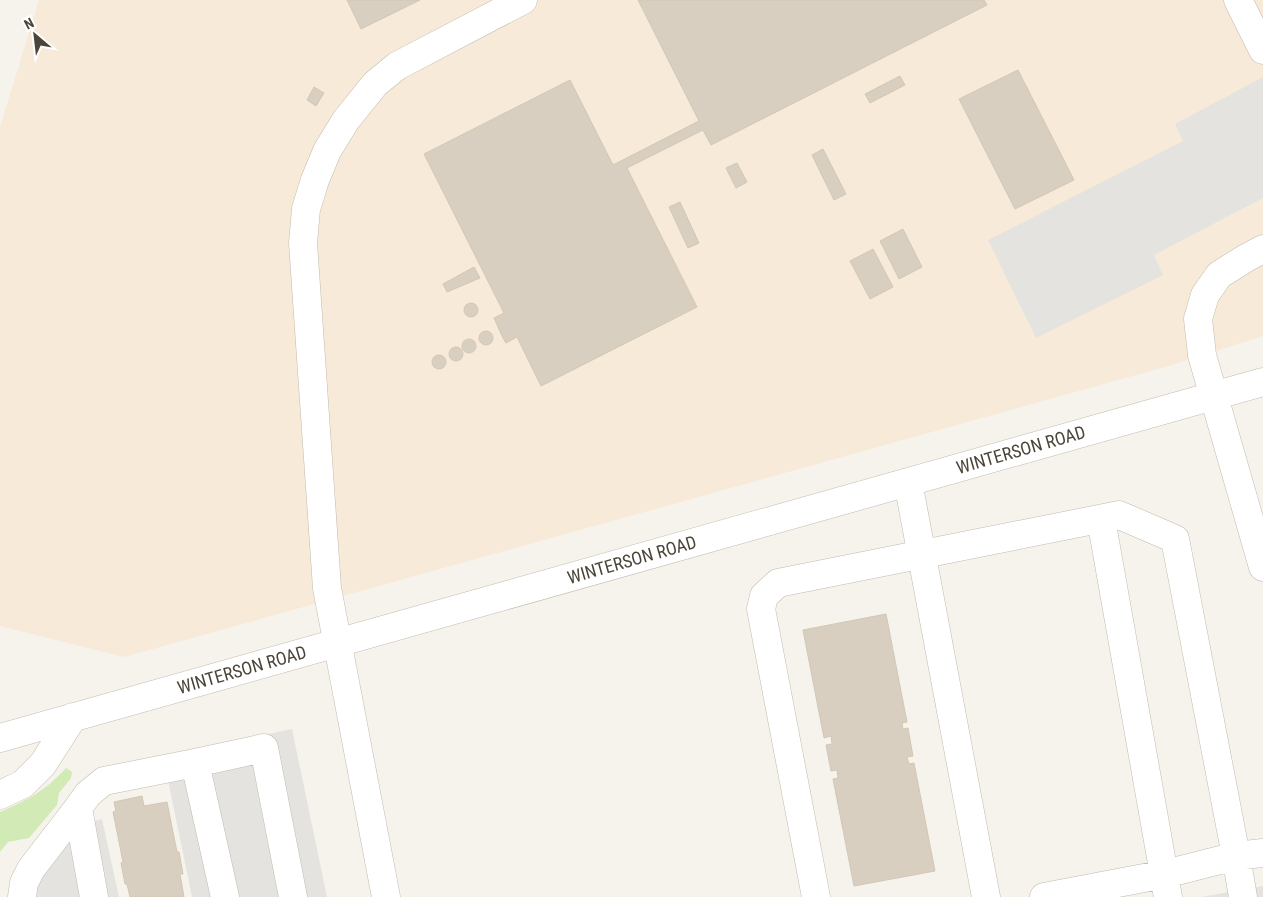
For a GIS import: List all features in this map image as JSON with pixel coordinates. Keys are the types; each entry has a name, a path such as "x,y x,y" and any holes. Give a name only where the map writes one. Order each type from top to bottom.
{"street":[{"path":"386,897 327,588 303,243 306,210 315,180 327,151 346,120 374,84 397,66 522,0"},
{"path":"1238,0 1263,50"},
{"path":"1263,249 1219,275 1205,295 1198,319 1202,355 1263,567"},
{"name":"WINTERSON ROAD","path":"0,738 1263,382"},
{"path":"908,482 986,897"},
{"path":"816,897 761,609 764,596 778,583 1119,515 1175,539 1243,897"},
{"path":"1102,519 1167,886"},
{"path":"0,795 23,784 43,764 73,717"},
{"path":"22,897 24,883 31,869 88,794 104,781 264,748 293,897"},
{"path":"195,763 225,897"},
{"path":"78,808 94,897"},
{"path":"1044,897 1167,886 1236,856 1263,853"}],"shaded area":[{"path":"39,0 1263,0 1263,336 1172,365 124,657 0,626 0,127"},
{"path":"1263,77 1263,198 1154,255 1163,275 1036,338 988,240 1183,141 1175,124"},
{"path":"292,729 327,897 192,897 163,756"},
{"path":"102,819 119,897 15,897 43,833"},
{"path":"1263,886 1263,897 1201,897"}],"green space":[{"path":"66,768 72,772 71,778 59,793 57,805 29,838 8,842 0,852 0,812 36,794 51,783"}],"building":[{"path":"347,0 420,0 361,29"},
{"path":"638,0 984,0 987,5 711,145 703,130 627,168 697,307 541,386 517,337 506,343 503,338 494,318 504,313 424,154 570,80 613,165 699,121"},
{"path":"1018,70 1074,180 1015,209 959,99"},
{"path":"900,76 905,85 870,103 865,94"},
{"path":"314,87 324,93 316,106 307,100"},
{"path":"823,149 846,194 834,200 812,155"},
{"path":"737,163 747,182 736,188 726,168"},
{"path":"680,202 699,243 688,248 669,207"},
{"path":"903,229 922,267 899,279 880,241"},
{"path":"873,249 893,287 870,299 850,261"},
{"path":"474,267 480,278 447,292 443,284"},
{"path":"471,303 476,305 478,310 476,315 471,317 466,315 464,310 466,305"},
{"path":"486,331 491,333 493,338 491,343 486,345 481,343 479,338 481,333"},
{"path":"469,339 474,341 476,346 474,351 469,353 464,351 462,346 464,341"},
{"path":"456,347 461,349 463,354 461,359 456,361 451,359 449,354 451,349"},
{"path":"439,355 444,357 446,362 444,367 439,369 434,367 432,362 434,357"},
{"path":"886,614 907,722 902,723 903,729 908,728 913,756 907,757 909,764 914,763 935,871 854,886 833,779 838,778 837,770 831,771 826,745 832,744 831,736 824,738 803,630"},
{"path":"142,796 144,806 167,802 183,874 180,874 184,897 130,897 127,884 125,884 121,863 123,862 113,812 116,811 114,802"}]}
